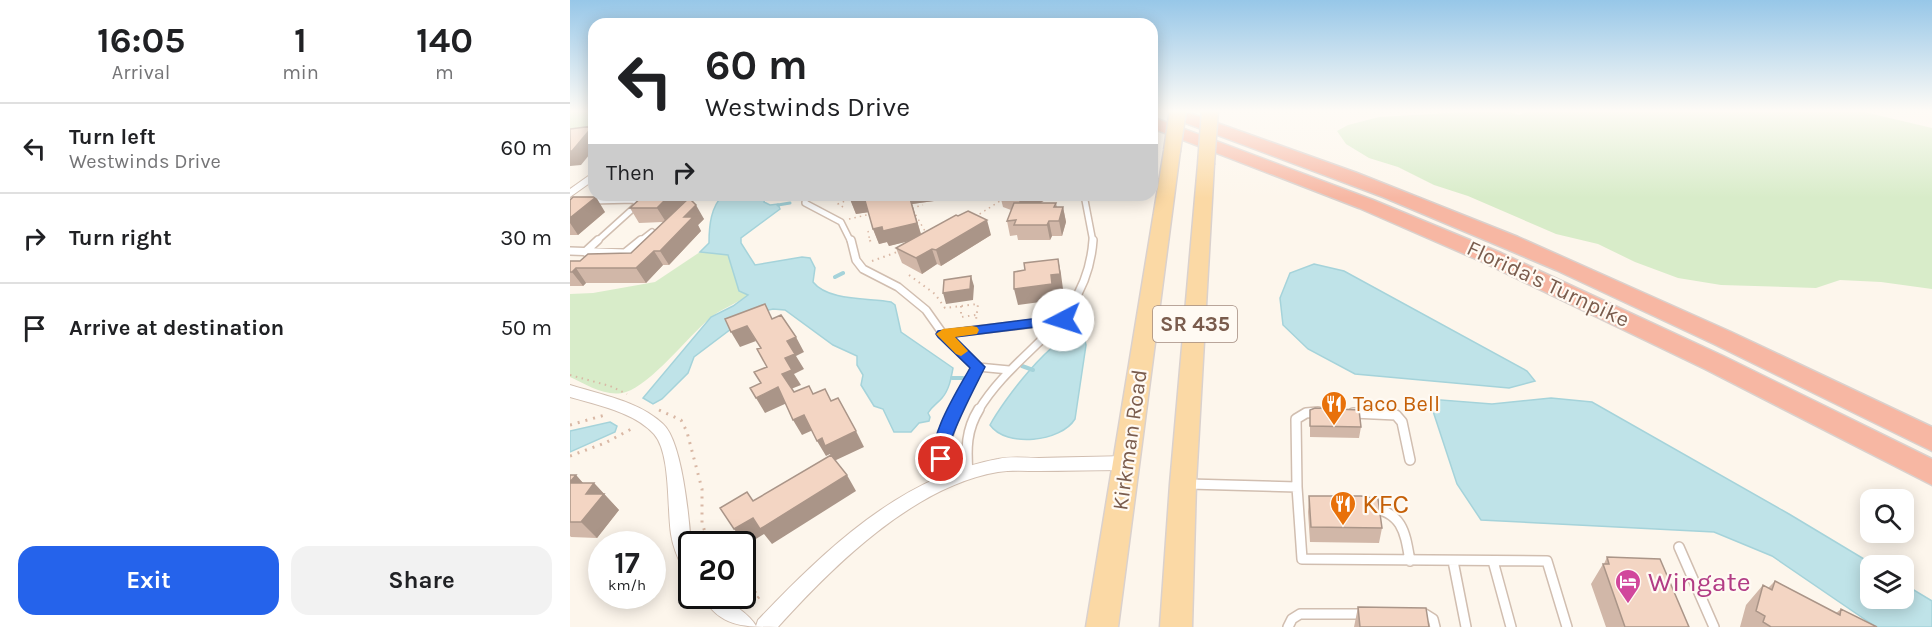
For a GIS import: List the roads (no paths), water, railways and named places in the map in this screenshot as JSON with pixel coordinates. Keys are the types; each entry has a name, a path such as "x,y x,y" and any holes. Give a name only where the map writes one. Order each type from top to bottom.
{"highway":[{"name":"Florida's Turnpike","path":"1197,139 1378,208 1492,257 1786,397 1932,473"},
{"name":"Florida's Turnpike","path":"1246,139 1396,195 1509,241 1812,380 1932,440"}],"main road":[{"name":"Kirkman Road","path":"1102,627 1174,139"},
{"name":"SR 435","path":"1176,627 1183,484 1208,139"}],"street":[{"path":"570,194 588,180"},
{"path":"570,391 621,406 661,430 676,483 679,531"},
{"path":"765,627 822,567 883,520 942,484 985,467 1019,463 1126,463"},
{"path":"723,609 746,627"}],"lane":[{"path":"581,201 588,201"},
{"path":"585,252 637,205 635,201"},
{"path":"805,201 805,203 841,222 850,237 856,260 862,269 898,287 926,310 943,334 978,367 1009,370"},
{"path":"968,473 966,450 973,419 1009,370 1037,347 1063,320 1074,303 1087,274 1093,234 1085,201"},
{"path":"570,251 626,253 652,232"},
{"path":"943,334 1063,320"},
{"path":"942,484 942,444 956,409 978,367"},
{"path":"1323,412 1306,413 1296,419 1302,559 1547,561 1567,627"},
{"path":"1345,413 1396,415 1402,422 1410,460"},
{"path":"1183,484 1298,487"},
{"path":"1299,506 1309,506"},
{"path":"1361,506 1382,508 1397,519 1404,530 1410,561"},
{"path":"1679,547 1714,627"},
{"path":"1453,561 1466,627"},
{"path":"1493,561 1511,627"},
{"path":"1288,627 1292,619 1300,614 1379,614"},
{"path":"1413,614 1425,614 1433,619 1435,627"}],"water":[{"path":"718,201 764,201 770,205 778,204 780,209 741,238 741,243 755,265 802,257 810,258 815,268 813,282 828,293 849,298 891,302 895,305 901,332 953,368 946,391 928,413 929,421 919,423 911,432 894,432 883,409 874,406 861,385 863,375 857,365 857,356 833,345 785,310 773,309 751,314 694,357 688,373 662,399 653,404 643,398 711,317 748,295 739,291 728,255 700,252 709,243"},
{"path":"1314,264 1344,271 1527,371 1535,381 1509,388 1355,374 1308,349 1283,325 1280,298 1290,273"},
{"path":"1079,333 1084,336 1086,345 1075,419 1068,427 1046,437 1020,439 1008,437 990,425 1017,386 1042,357 1068,337"},
{"path":"1551,398 1592,402 1860,557 1860,609 1914,609 1914,590 1932,601 1932,627 1876,627 1772,556 1714,532 1481,520 1457,484 1429,399 1492,404"},
{"path":"610,422 617,426 615,432 570,452 570,431"}],"waterway":[{"path":"778,205 790,203"},
{"path":"835,277 843,273"},
{"path":"1022,366 1033,370"},
{"path":"952,378 963,378"}],"place":[{"name":"Taco Bell","path":"1334,427"},
{"name":"KFC","path":"1343,527"},
{"name":"Wingate","path":"1628,605"}]}
